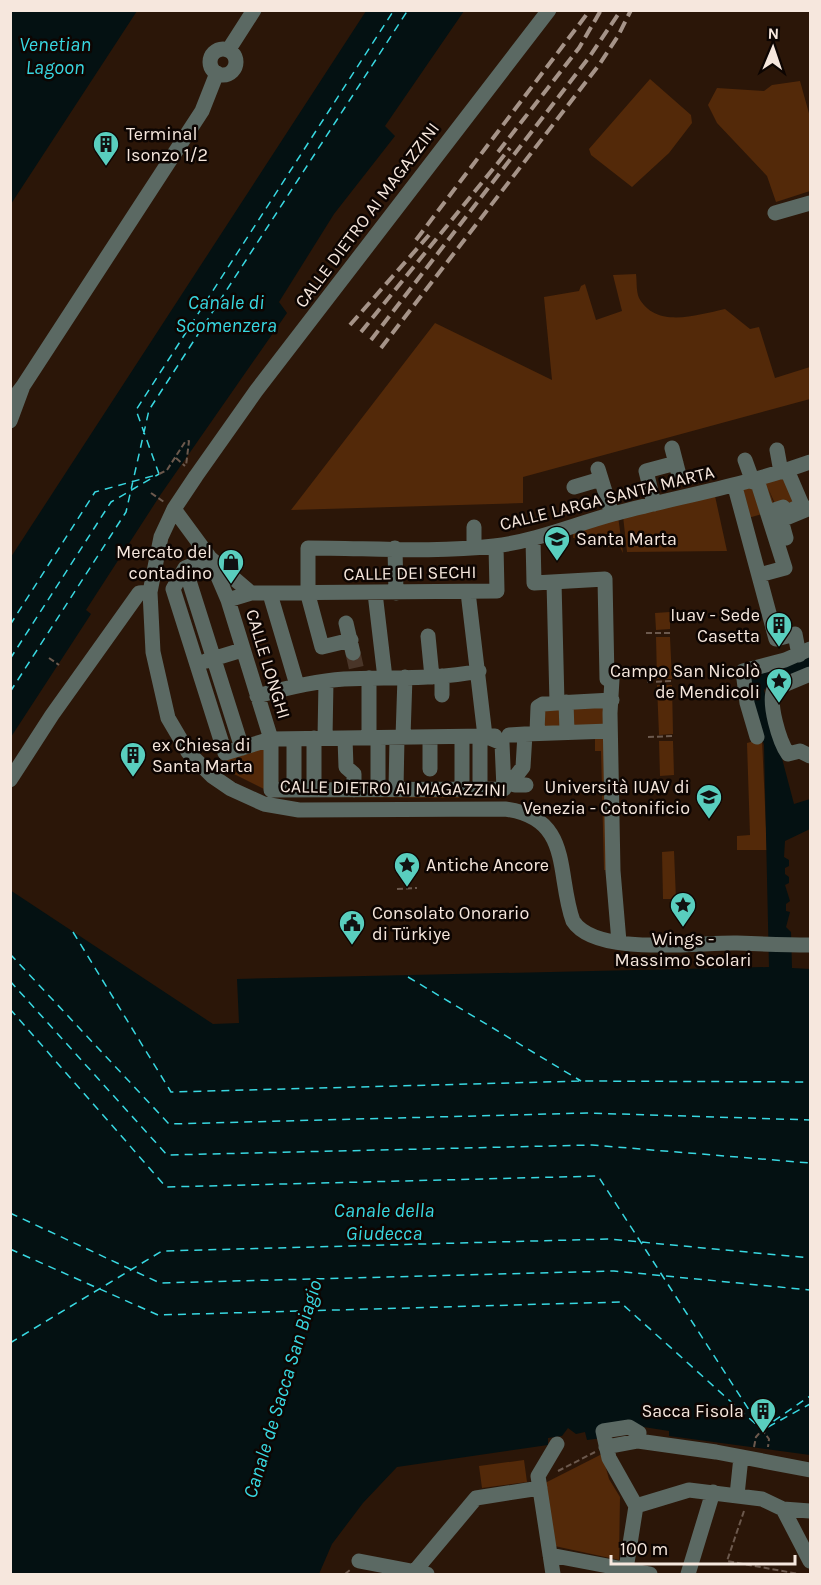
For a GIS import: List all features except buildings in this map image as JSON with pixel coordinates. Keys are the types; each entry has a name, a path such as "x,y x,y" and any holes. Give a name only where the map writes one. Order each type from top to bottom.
{"street":[{"path":"10,404 202,111 217,73 228,74 235,69 237,60 230,50 254,10"},
{"name":"CALLE DIETRO AI MAGAZZINI","path":"549,10 256,391 174,509 157,549 150,592 153,652 165,709 182,744 212,776 242,795 288,809 505,809 522,812 544,826 555,840 561,856 569,905 577,926 594,936 619,942 804,945"},
{"path":"775,213 810,203"},
{"path":"10,421 23,386"},
{"path":"759,575 785,568 781,520 802,506 784,471 777,450"},
{"path":"745,460 795,570"},
{"path":"654,504 646,471 676,462"},
{"name":"CALLE LARGA SANTA MARTA","path":"308,595 308,548 496,546 573,530 654,504 735,487 810,462"},
{"path":"574,487 600,474 614,516"},
{"path":"735,487 776,639 795,634 805,649 743,671 747,703 757,737"},
{"path":"768,512 783,507 785,513 810,507"},
{"path":"174,509 210,558 251,594"},
{"path":"474,527 474,548"},
{"path":"533,539 534,583 605,579 607,679 612,679 610,731 613,875 619,942"},
{"name":"CALLE DEI SECHI","path":"228,600 251,594 496,591 496,546"},
{"path":"395,548 396,593"},
{"path":"210,558 185,567 173,589 225,753 271,739 506,736 610,731"},
{"path":"210,558 228,600"},
{"path":"185,567 242,748"},
{"path":"554,582 562,703 567,732"},
{"path":"173,589 190,584"},
{"path":"10,780 52,715 139,593 150,592"},
{"path":"468,592 479,671 506,736 524,760 517,784"},
{"path":"375,593 385,678"},
{"path":"275,594 281,629 297,685"},
{"path":"308,595 322,647 352,647 346,623"},
{"name":"CALLE LONGHI","path":"228,600 271,739 271,790 294,790"},
{"path":"428,636 442,695"},
{"path":"197,664 242,650"},
{"path":"257,696 297,685 361,676 385,678 437,676 479,671"},
{"path":"810,674 772,692 779,737 788,754 800,751 810,756"},
{"path":"361,676 373,738 378,789"},
{"path":"396,789 405,677"},
{"path":"314,790 326,681"},
{"path":"480,789 506,736 538,707 543,704 612,700"},
{"path":"294,739 294,790 504,789 506,736"},
{"path":"430,737 430,769 437,775 438,789"},
{"path":"462,737 462,789"},
{"path":"345,738 346,767 354,774 354,790"},
{"path":"337,790 337,775 346,767"},
{"path":"422,789 422,775 430,769"},
{"path":"626,1569 636,1506 609,1458 606,1447 638,1441 741,1457 767,1455 810,1470"},
{"path":"552,1575 538,1476 557,1444"},
{"path":"741,1457 742,1496"},
{"path":"359,1561 420,1573 476,1498 540,1484"},
{"path":"636,1506 689,1490 762,1499 783,1509 810,1511"},
{"path":"688,1575 711,1492"},
{"path":"783,1509 810,1561"},
{"path":"550,1555 650,1575"}],"path":[{"path":"159,474 167,470 185,442 189,441 186,466 175,458"},
{"path":"151,493 158,498"},
{"path":"646,633 673,633"},
{"path":"49,658 59,665"},
{"path":"647,682 674,681"},
{"path":"648,737 675,736"},
{"path":"397,889 417,888"},
{"path":"754,1447 756,1437 762,1430 769,1439 767,1455"},
{"path":"540,1484 606,1447"},
{"path":"742,1496 728,1561 799,1575"}],"shaded area":[{"path":"650,79 691,115 692,123 669,153 632,187 591,155 589,149"},
{"path":"800,81 810,117 810,191 776,202 767,176 717,123 708,105 717,88 764,91 772,85"},
{"path":"636,274 639,298 646,308 656,314 678,317 725,309 750,329 759,327 775,378 810,367 810,399 523,477 523,503 291,510 435,323 552,380 544,297 579,291 585,284 596,320 622,311 613,275"},
{"path":"787,475 799,504 776,506 768,488 775,507 769,509 760,484"},
{"path":"757,484 766,513 748,518 738,489"},
{"path":"715,496 727,551 627,552 623,516"},
{"path":"618,516 623,553 620,547 598,547 594,539 573,538 573,533"},
{"path":"670,612 670,629 656,630 655,613"},
{"path":"656,637 670,637 672,679 657,679"},
{"path":"657,685 672,685 673,734 659,735"},
{"path":"607,701 613,871 604,870 601,751 595,751 595,732 537,732 538,707"},
{"path":"762,739 767,850 737,850 737,836 750,835 747,743"},
{"path":"659,741 673,741 674,775 660,776"},
{"path":"264,742 270,790 466,790 466,798 299,797 270,792 230,772 225,755"},
{"path":"674,851 676,899 663,899 662,852"},
{"path":"602,1454 609,1479 620,1497 619,1560 550,1545 545,1483"},
{"path":"524,1460 527,1482 482,1488 479,1466"}],"water":[{"name":"Venetian Lagoon","path":"10,11 137,11 11,204"},
{"name":"Canale di Scomenzera","path":"366,11 464,11 385,126 395,136 334,214 279,302 287,313 161,494 86,610 91,614 11,737 11,557"},
{"name":"Canale della Giudecca","path":"810,653 810,668 771,683 764,690 794,804 810,799 810,829 785,841 784,857 789,860 789,866 785,868 785,874 789,877 789,883 785,885 790,901 786,904 786,911 790,912 786,927 791,932 792,968 810,969 810,1455 669,1436 669,1431 631,1425 602,1438 587,1440 585,1432 576,1434 568,1428 562,1436 548,1438 548,1445 397,1467 363,1503 332,1544 319,1574 11,1574 10,890 213,1024 239,1023 237,979 769,967 764,745 747,683 749,677"}],"ferry route":[{"path":"159,474 136,410 394,10"},
{"path":"10,692 126,512 149,410 408,10"},
{"path":"10,659 111,502 159,474"},
{"path":"10,625 95,492 156,475"},
{"path":"73,932 171,1092 581,1081 810,1082"},
{"path":"10,954 169,1124 587,1113 810,1120"},
{"path":"408,977 581,1081"},
{"path":"10,981 167,1155 592,1145 810,1163"},
{"path":"10,1009 166,1187 598,1176 762,1430"},
{"path":"10,1213 160,1283 614,1271 810,1290"},
{"path":"10,1343 162,1251 609,1239 810,1258"},
{"path":"10,1249 158,1315 620,1302 759,1427"},
{"path":"762,1429 810,1396"},
{"path":"768,1427 810,1404"}],"tunnel":[{"path":"353,653 357,671"}],"railway":[{"path":"416,240 590,10"},
{"path":"498,152 579,48 601,10"},
{"path":"371,340 590,56 621,10"},
{"path":"381,348 599,65 618,36 631,10"},
{"path":"361,332 510,148"},
{"path":"350,325 429,235"}],"place":[{"name":"Terminal Isonzo 1/2","path":"106,167"},
{"name":"Santa Marta","path":"557,562"},
{"name":"Mercato del contadino","path":"231,585"},
{"name":"Iuav - Sede Casetta","path":"779,648"},
{"name":"Campo San Nicolò de Mendicoli","path":"779,704"},
{"name":"ex Chiesa di Santa Marta","path":"133,778"},
{"name":"Università IUAV di Venezia - Cotonificio","path":"709,820"},
{"name":"Antiche Ancore","path":"407,888"},
{"name":"Wings - Massimo Scolari","path":"683,928"},
{"name":"Consolato Onorario di Türkiye","path":"352,946"},
{"name":"Sacca Fisola","path":"763,1434"}],"water label":[{"name":"Canale de Sacca San Biagio","path":"282,1389"}]}
